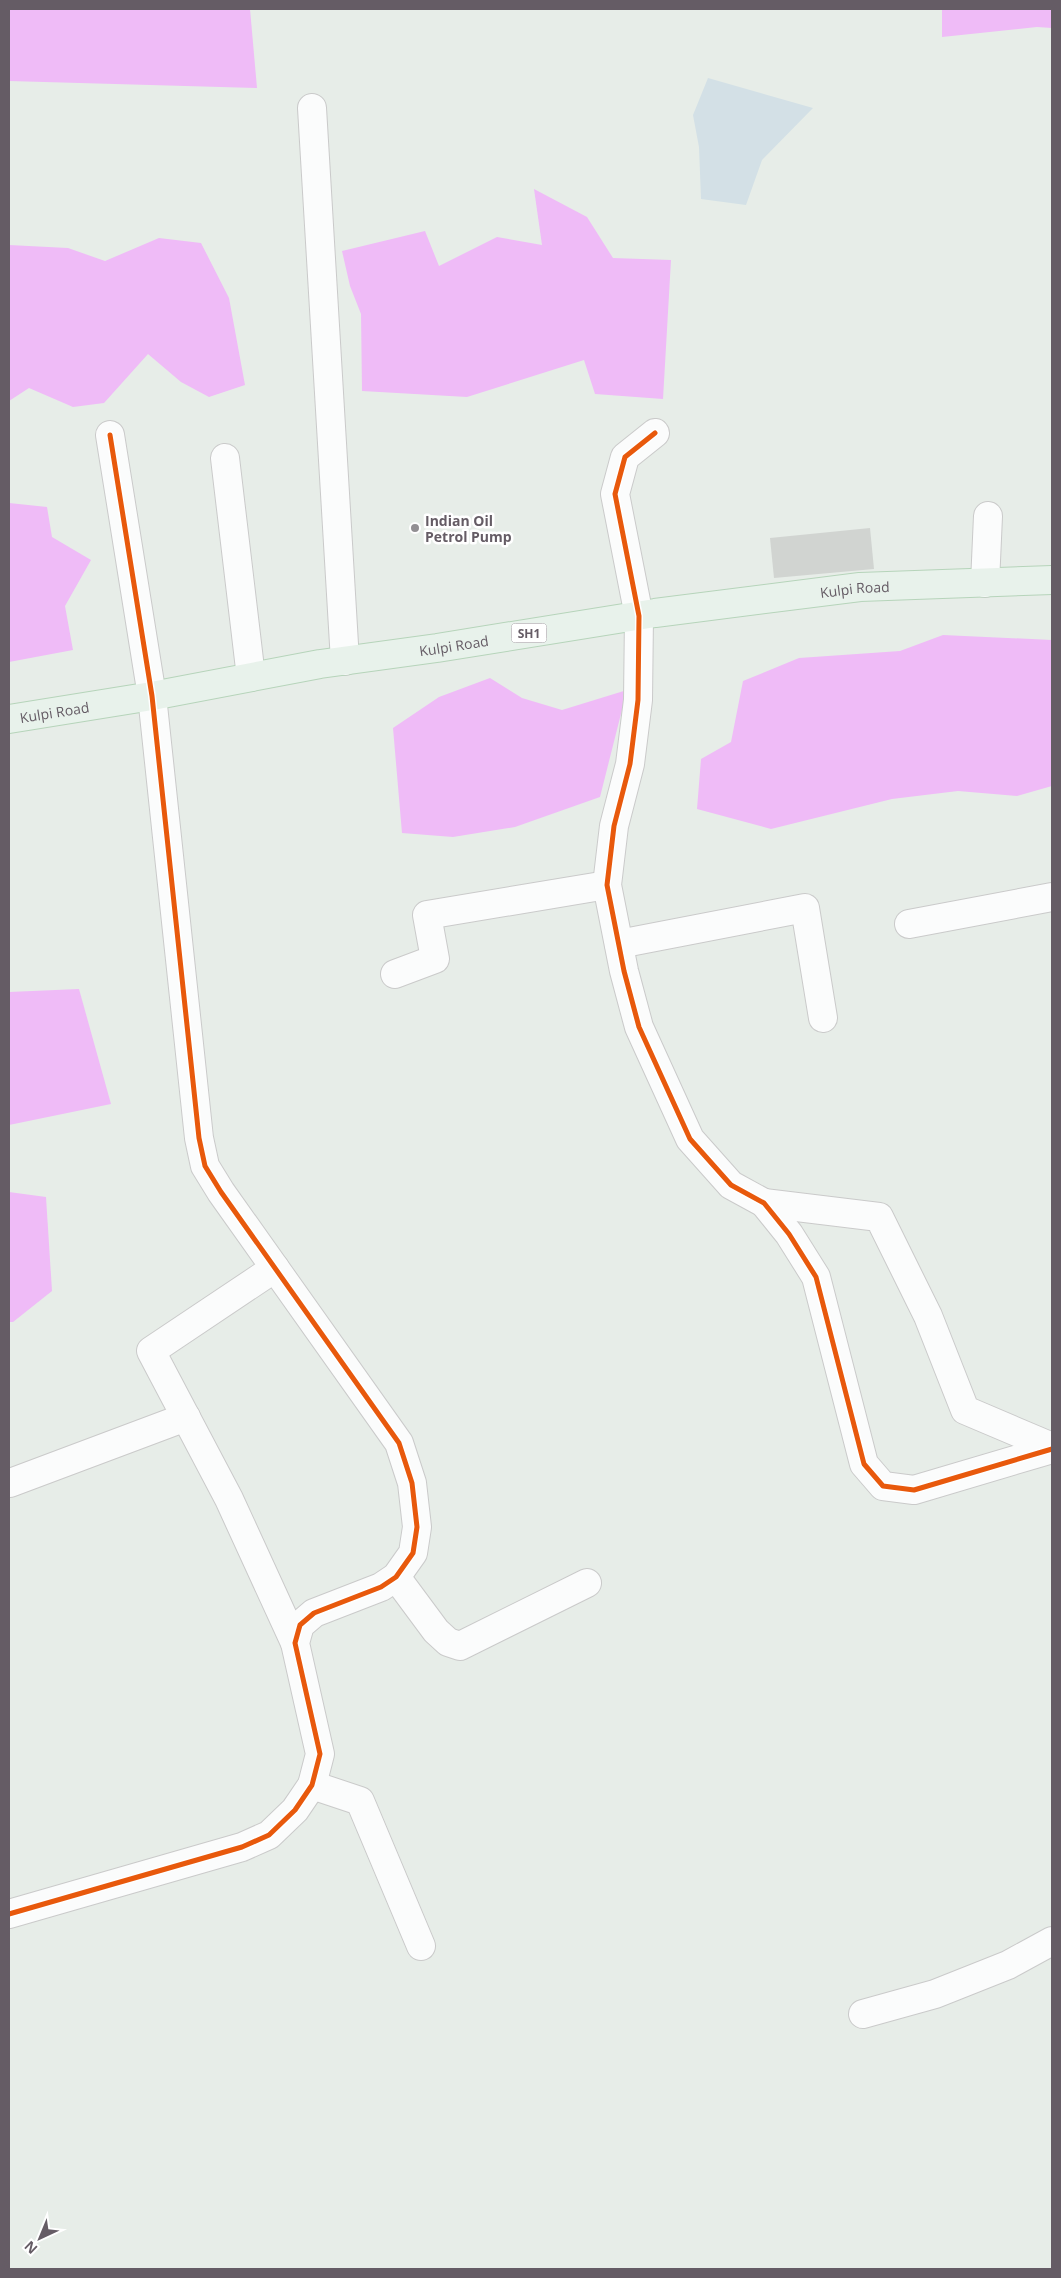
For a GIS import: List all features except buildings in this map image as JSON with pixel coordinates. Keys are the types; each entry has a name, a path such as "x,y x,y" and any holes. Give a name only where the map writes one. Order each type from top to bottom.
{"main road":[{"name":"Kulpi Road","path":"9,719 152,696 345,661 639,616 860,587 1052,580"}],"street":[{"path":"312,108 345,661"},
{"path":"655,432 625,457 615,494 639,616 638,700 630,764 614,826 607,885 639,1027 690,1139 731,1185 764,1203 879,1217 928,1316 965,1410 1052,1448"},
{"path":"110,436 152,696 199,1138 206,1166 210,1175 399,1443 412,1483 416,1527 413,1553 396,1577 360,1597 314,1613 300,1625 295,1644"},
{"path":"225,458 252,677"},
{"path":"985,583 988,516"},
{"path":"395,974 435,959 427,915 607,885"},
{"path":"909,924 1052,897"},
{"path":"619,944 805,908 823,1018"},
{"path":"764,1203 789,1234 816,1277 864,1464 883,1486 914,1490 1052,1448"},
{"path":"9,1914 242,1847 269,1835 295,1810 312,1785 320,1754 295,1644 229,1499 152,1351 275,1268"},
{"path":"10,1483 186,1417"},
{"path":"396,1577 436,1631 448,1642 460,1646 587,1583"},
{"path":"312,1785 360,1801 421,1946"},
{"path":"863,2014 934,1994 999,1969 1052,1941"}],"shaded area":[{"path":"9,9 250,9 257,88 9,81"},
{"path":"942,9 1052,9 1052,28 1037,27 942,37"},
{"path":"708,78 813,108 762,160 746,205 701,199 699,147 693,115"},
{"path":"534,189 587,217 613,258 671,260 663,399 595,394 584,360 467,397 362,391 361,314 350,286 342,251 425,231 439,266 497,237 542,245"},
{"path":"159,238 201,243 229,298 245,385 209,397 181,382 148,354 104,403 73,407 29,388 9,401 9,245 68,248 105,261"},
{"path":"9,503 47,507 52,537 91,560 65,606 73,650 9,662"},
{"path":"943,635 1052,640 1052,786 1017,796 958,791 892,799 771,829 697,809 701,759 731,742 743,681 799,658 900,651"},
{"path":"490,678 522,698 562,710 627,690 600,797 515,827 453,837 402,833 393,728 439,697"},
{"path":"79,989 111,1104 9,1125 9,992"},
{"path":"9,1192 46,1197 52,1291 13,1322 9,1322"}],"cycle path":[{"path":"655,433 625,457 615,494 639,616 638,700 630,764 614,826 607,885 624,971 639,1027 690,1139 731,1185 764,1203 789,1234 816,1277 864,1464 883,1486 914,1490 1052,1449"},
{"path":"9,1914 242,1847 269,1835 295,1810 312,1785 320,1754 295,1643 300,1625 314,1613 381,1587 396,1577 413,1553 417,1527 412,1483 399,1443 221,1192 205,1166 199,1138 152,696 110,435"}],"place":[{"name":"Indian Oil Petrol Pump","path":"415,528"}]}
